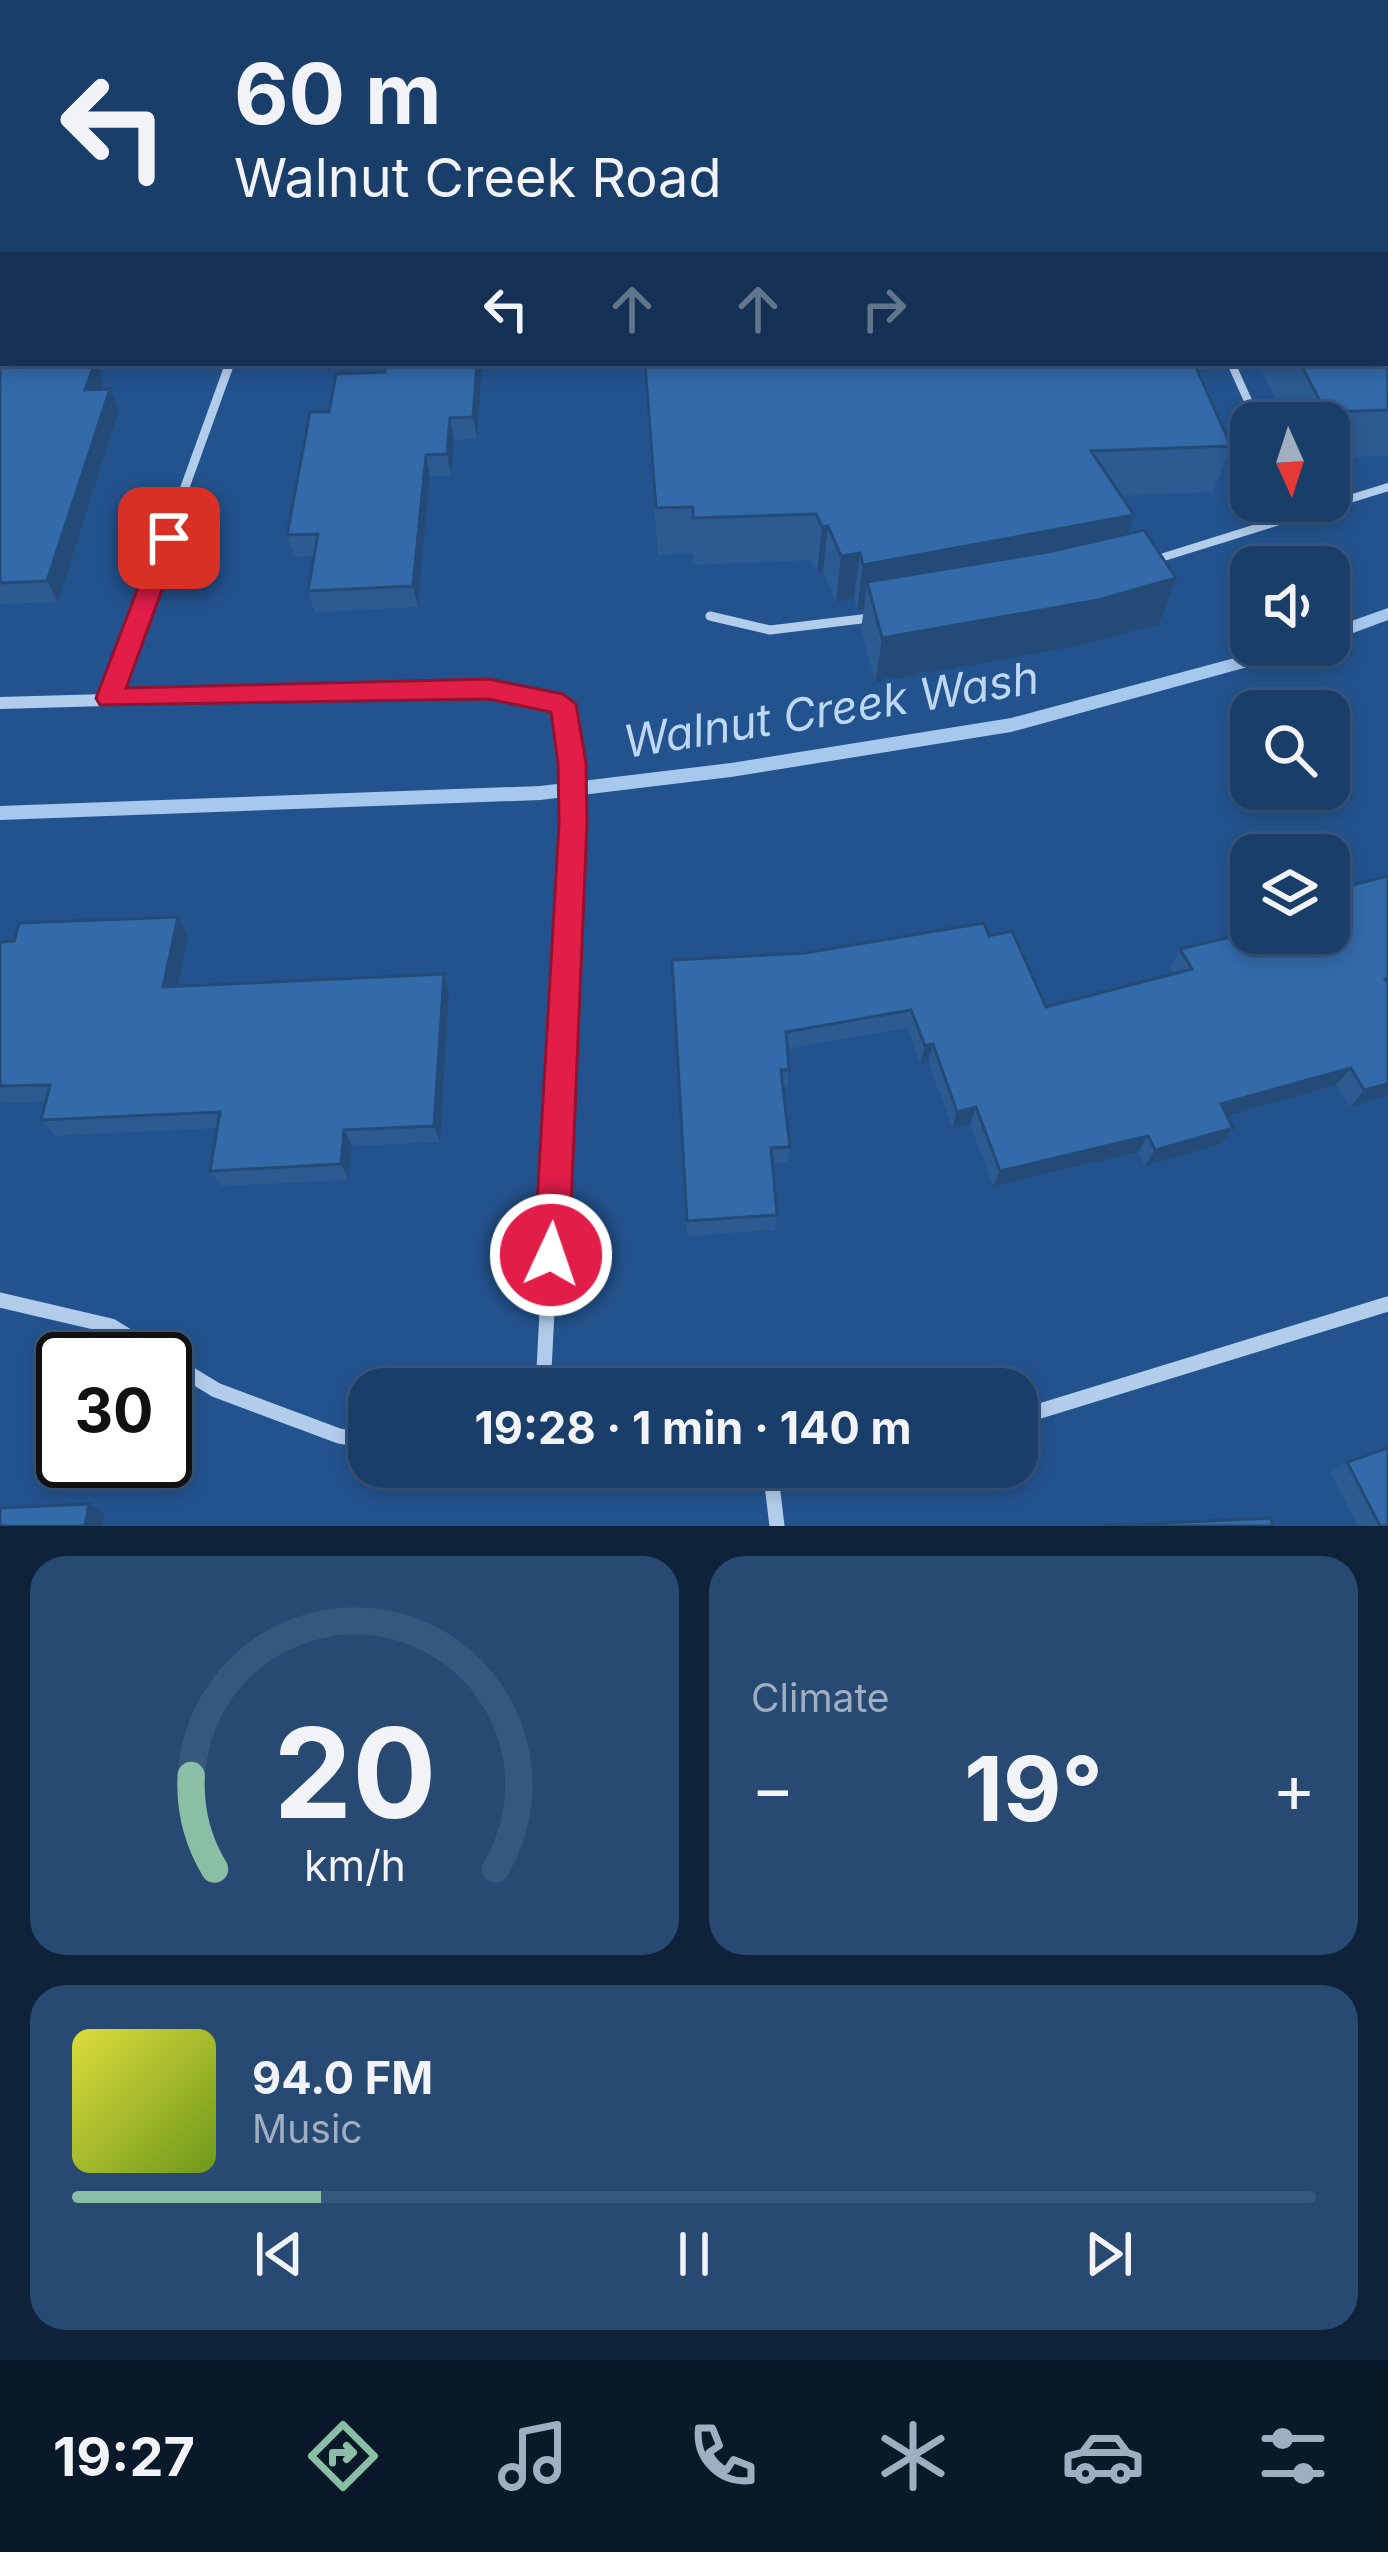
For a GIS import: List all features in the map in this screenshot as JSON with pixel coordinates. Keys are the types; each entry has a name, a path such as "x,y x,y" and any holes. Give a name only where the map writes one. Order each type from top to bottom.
{"street":[{"path":"110,698 229,366"},
{"path":"0,703 488,689 563,704 572,763 573,824 544,1368"},
{"path":"0,1300 111,1326 216,1390 348,1438"},
{"path":"1038,1412 1388,1304"},
{"path":"775,1488 777,1526"}],"lane":[{"path":"1232,366 1249,402"},
{"path":"1350,500 1388,487"},
{"path":"1139,564 1280,522"},
{"path":"710,616 770,629 874,618"}],"building":[{"path":"94,366 85,390 110,389 47,581 0,583 0,368"},
{"path":"384,366 477,366 473,417 450,418 447,454 426,455 413,586 308,591 318,534 287,535 310,412 329,412 336,374 385,372"},
{"path":"645,366 1195,366 1230,444 1091,451 1134,515 863,565 860,553 841,556 828,526 822,527 816,514 693,518 693,507 656,508"},
{"path":"1302,366 1388,366 1388,410 1350,411 1350,402 1321,402"},
{"path":"1144,530 1176,578 1098,600 882,638 867,582 1048,552"},
{"path":"1388,876 1388,1084 1364,1090 1351,1068 1221,1104 1233,1128 1155,1150 1148,1136 1000,1171 976,1107 957,1112 933,1044 925,1046 911,1010 786,1032 789,1070 781,1070 790,1147 771,1148 777,1215 687,1221 672,960 805,953 984,923 989,936 1012,931 1046,1007 1192,969 1180,949 1230,937 1230,954 1350,954 1350,886"},
{"path":"178,917 163,987 444,974 434,1126 344,1130 341,1164 210,1171 220,1112 41,1120 50,1085 0,1086 0,942 14,941 19,923"},
{"path":"1388,1448 1388,1526 1380,1526 1347,1462"},
{"path":"89,1504 85,1526 0,1526 0,1508"},
{"path":"1271,1518 1273,1526 1099,1526"}],"waterway":[{"name":"Walnut Creek Wash","path":"1350,628 1388,614"},
{"name":"Walnut Creek Wash","path":"0,813 540,793 731,770 1011,725 1230,666"}],"route":[{"path":"169,538 110,698 488,689 563,704 572,763 573,824 551,1255"}]}
